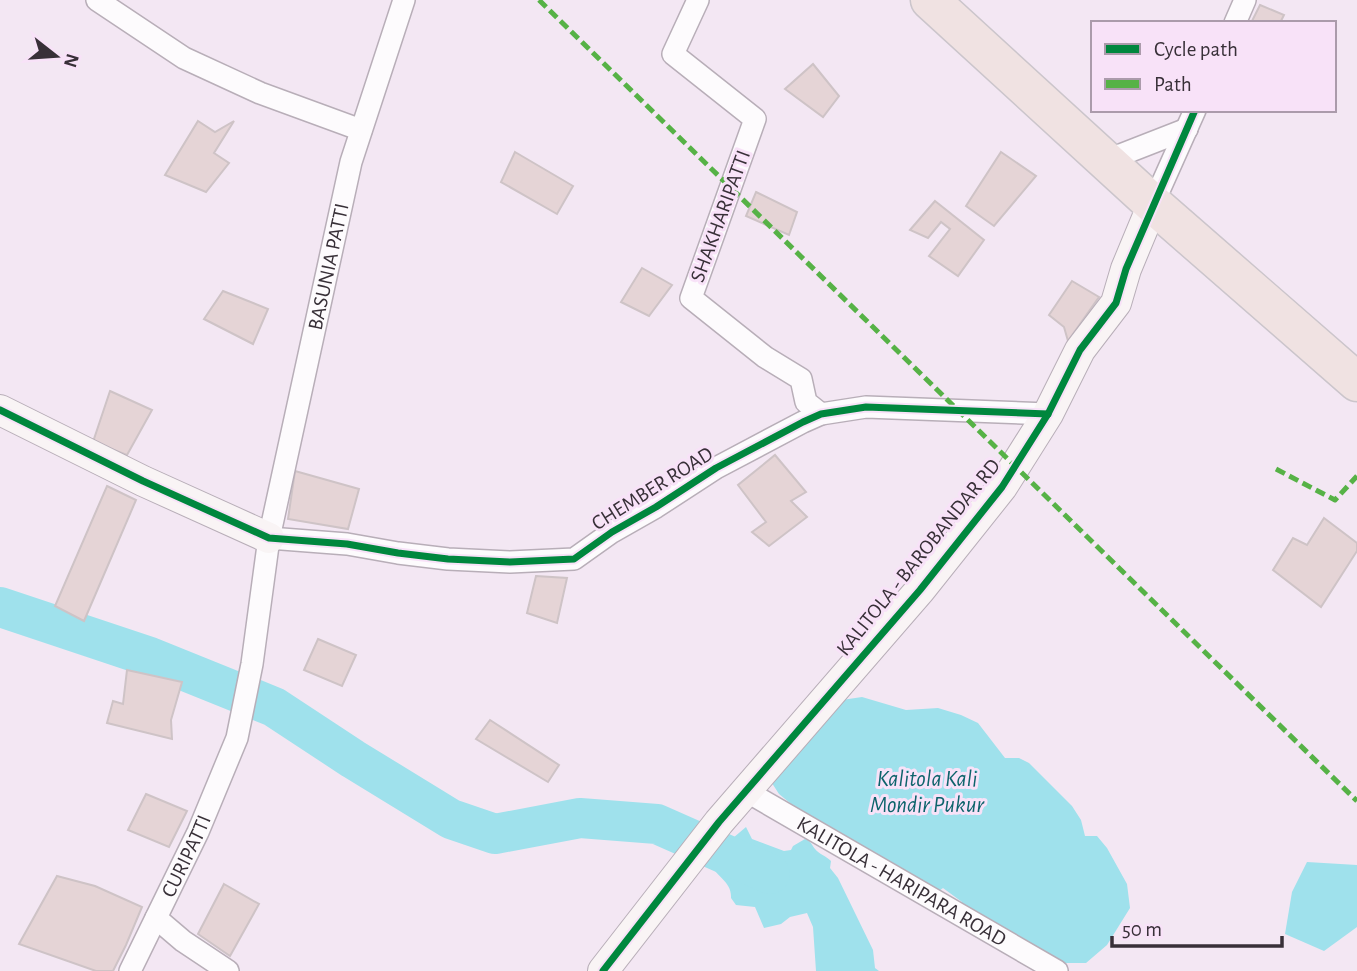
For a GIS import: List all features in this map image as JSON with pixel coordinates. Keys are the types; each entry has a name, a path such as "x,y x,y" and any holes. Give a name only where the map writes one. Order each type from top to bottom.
{"highway":[{"path":"930,0 1153,204 1357,382"}],"street":[{"path":"97,0 184,58 260,93 361,130"},
{"name":"BASUNIA PATTI","path":"252,664 269,538 351,162 404,0"},
{"name":"SHAKHARIPATTI","path":"698,0 673,54 755,118 691,298 765,357 800,379 806,402 821,414"},
{"path":"1236,21 1245,0"},
{"path":"1105,161 1191,120"},
{"path":"1153,204 1191,120"},
{"name":"KALITOLA - BAROBANDAR RD","path":"603,971 703,843 920,590 1002,487 1048,414 1080,350 1116,303 1126,270 1153,204"},
{"name":"CHEMBER ROAD","path":"269,538 348,544 448,559 510,562 574,559 716,468 821,414 866,407 1048,414"},
{"path":"0,410 143,481 269,538"},
{"name":"CURIPATTI","path":"130,971 198,832 237,738 252,664"},
{"name":"KALITOLA - HARIPARA ROAD","path":"746,791 1057,971"},
{"path":"156,918 183,941 228,971"}],"water":[{"name":"Kalitola Kali Mondir Pukur","path":"862,697 906,710 938,708 978,723 1005,758 1019,758 1029,763 1072,806 1081,820 1085,836 1097,836 1107,848 1127,884 1130,908 1107,945 1086,963 1059,963 960,906 962,902 943,888 935,894 801,812 779,794 770,780 835,701"},
{"path":"746,827 752,839 784,851 791,850 805,839 831,861 830,868 838,878 873,950 875,968 879,971 816,971 813,927 807,913 764,928 755,907 736,905 731,898 729,887 711,863 723,848 730,855 733,838"},
{"path":"1307,862 1357,865 1357,927 1324,951 1285,934 1292,892"}],"building":[{"path":"1260,5 1284,15 1281,21 1252,21"},
{"path":"813,64 839,96 823,117 785,89"},
{"path":"198,121 215,132 234,121 214,153 229,163 206,192 165,175"},
{"path":"515,152 573,186 557,214 501,182"},
{"path":"1001,152 1036,176 994,226 966,206"},
{"path":"756,192 797,212 789,235 746,216"},
{"path":"935,201 984,240 958,276 929,256 950,229 941,222 928,238 910,230"},
{"path":"642,268 672,285 649,316 621,302"},
{"path":"1072,281 1099,297 1068,341 1064,327 1049,315"},
{"path":"223,291 268,309 253,344 204,319"},
{"path":"110,391 152,410 127,455 93,442"},
{"path":"775,455 806,492 791,501 807,517 769,546 752,532 766,522 738,485"},
{"path":"295,471 359,489 348,529 288,519"},
{"path":"107,486 136,500 84,621 55,606"},
{"path":"1324,518 1357,543 1357,551 1321,607 1273,570 1293,538 1307,545"},
{"path":"536,576 567,578 557,623 527,613"},
{"path":"318,639 356,655 342,686 304,670"},
{"path":"127,670 182,682 171,720 172,739 107,723 113,701 123,704"},
{"path":"490,720 559,765 548,782 476,739"},
{"path":"146,794 187,811 169,847 128,830"},
{"path":"57,876 95,886 142,907 113,971 96,971 19,944"},
{"path":"224,884 259,904 230,956 198,934"}],"waterway":[{"path":"0,607 150,657 274,707 451,819 495,834 580,818 657,824 770,874"}],"marked path":[{"path":"539,0 1357,801"},
{"path":"1276,469 1335,500 1357,476"}],"cycle path":[{"path":"603,971 719,822 920,590 1002,487 1048,414 1080,350 1116,303 1126,269 1194,112"},
{"path":"0,410 143,481 269,538 347,544 448,559 510,562 574,559 612,532 716,468 821,414 866,407 1048,414"}]}
